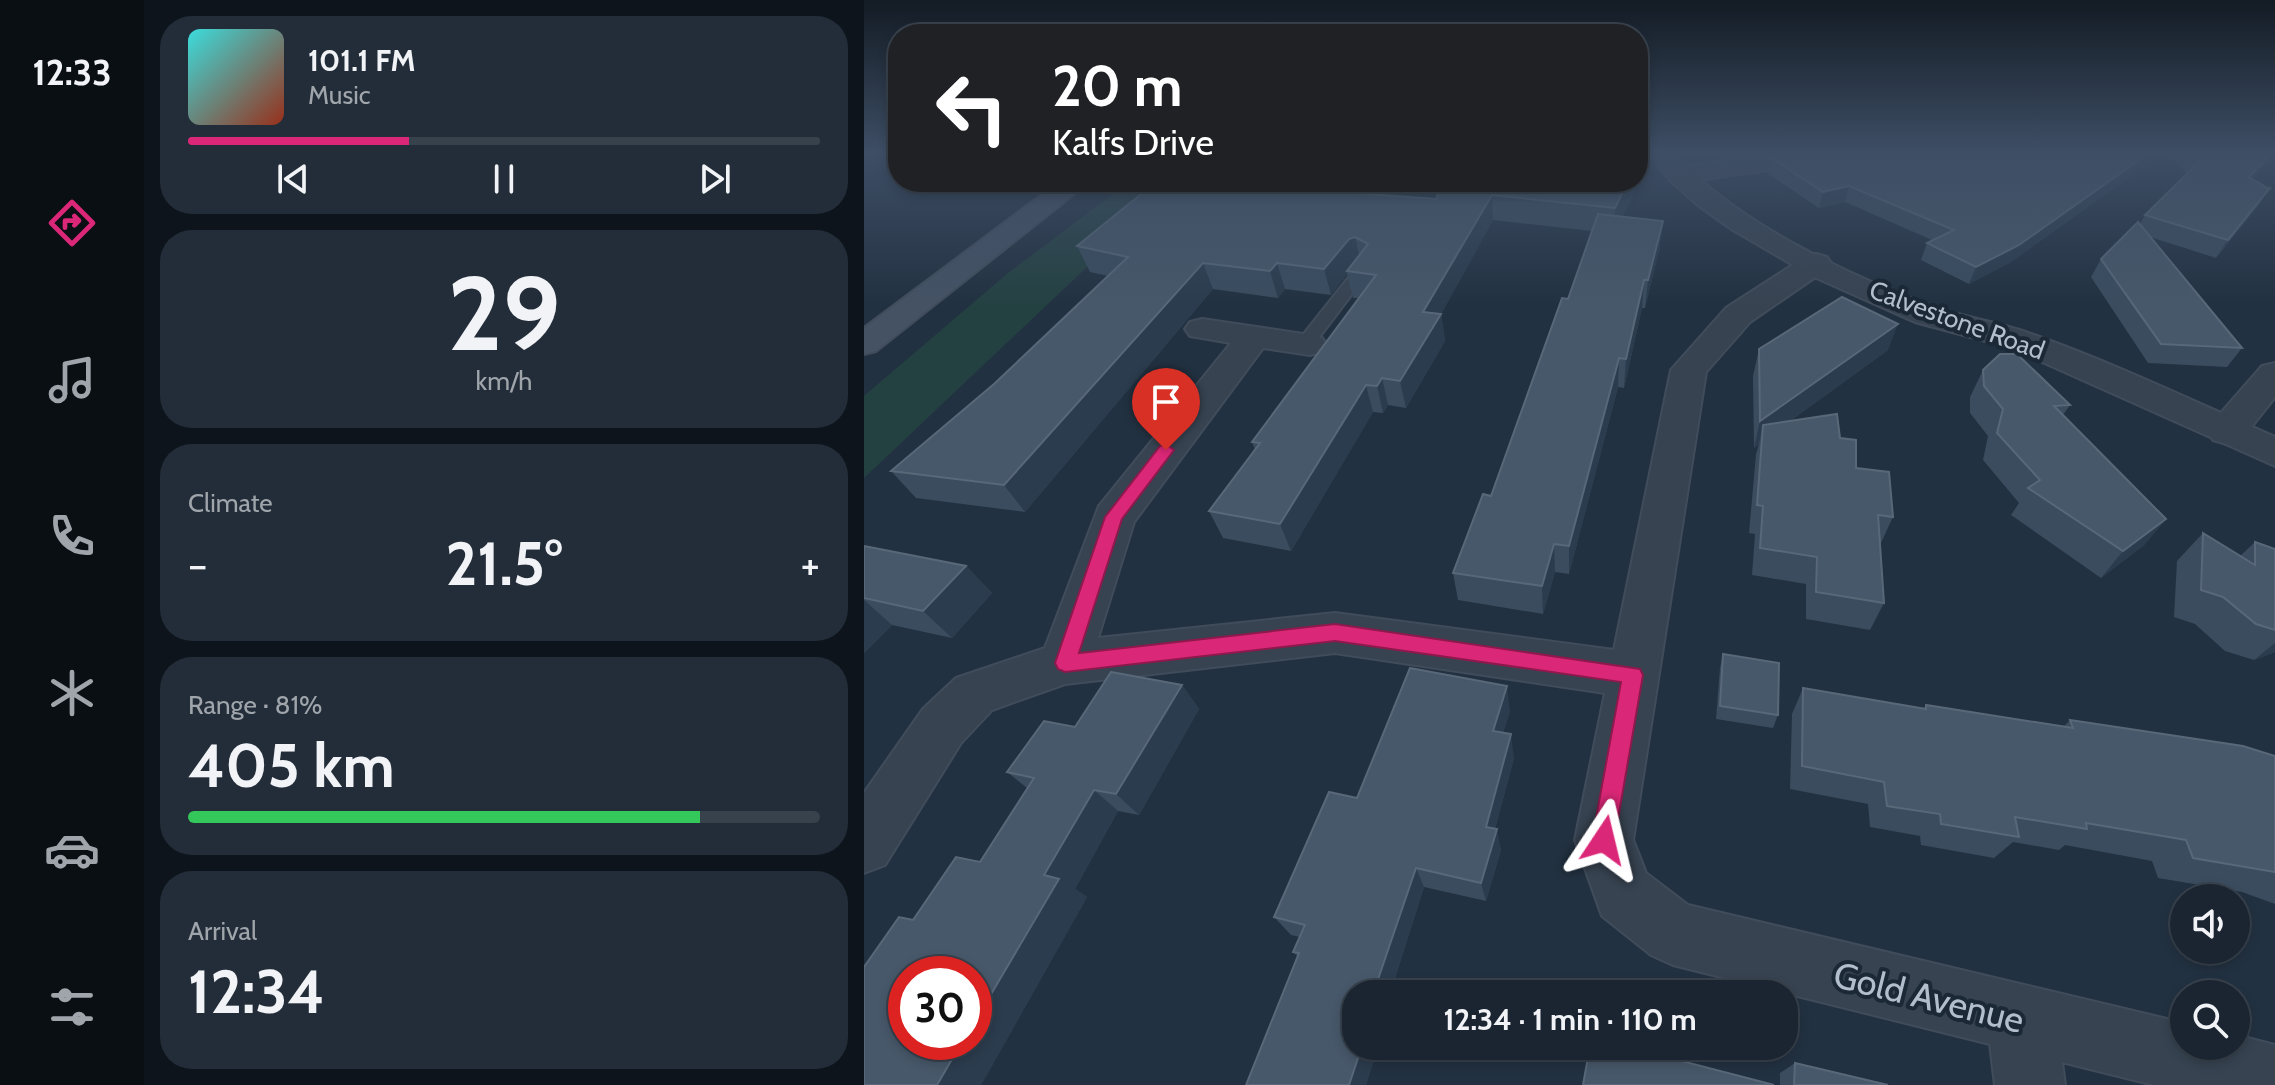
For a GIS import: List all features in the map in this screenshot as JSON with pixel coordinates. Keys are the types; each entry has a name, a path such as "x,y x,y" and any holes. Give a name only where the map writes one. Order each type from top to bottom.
{"main road":[{"path":"864,344 1048,204"}],"street":[{"name":"Calvestone Road","path":"1719,204 1755,233 1927,315 2017,340 2275,453"},
{"name":"Gold Avenue","path":"1816,263 1738,315 1689,370 1604,840 1624,894 1673,933 2026,1053 2275,1080"},
{"path":"1202,329 1307,345"},
{"path":"1065,663 1114,517 1253,339"},
{"path":"2227,431 2275,374"},
{"path":"864,844 916,771 942,726 974,694 1065,663 1335,633 1633,675"}],"lane":[{"path":"1307,345 1362,270"}],"green space":[{"path":"1100,204 1159,204 1105,250 864,478 864,396 1008,273"}],"building":[{"path":"1129,204 1487,204 1423,312 1441,314 1400,381 1382,378 1377,386 1366,385 1280,524 1209,511 1260,443 1252,442 1376,275 1347,271 1368,244 1355,237 1349,239 1324,269 1277,263 1270,271 1203,263 1004,485 891,471 994,384 1128,257 1077,246"},
{"path":"1574,204 1617,204 1615,208"},
{"path":"1891,204 2077,204 2019,245 1976,267 1927,243 1954,230"},
{"path":"2157,204 2257,204 2228,240 2145,215"},
{"path":"1598,214 1663,221 1648,280 1644,280 1626,359 1619,358 1569,546 1554,544 1542,586 1453,573 1483,494 1491,496 1562,298 1568,299"},
{"path":"2138,222 2242,348 2161,344 2101,259"},
{"path":"1842,297 1898,324 1760,421 1759,349"},
{"path":"2000,354 2017,354 2070,405 2054,406 2166,519 2123,551 2028,488 2040,480 1997,433 2003,409 1984,386 1983,370"},
{"path":"1837,414 1840,438 1856,440 1856,468 1889,472 1893,517 1878,515 1884,603 1816,592 1817,557 1760,548 1763,506 1757,505 1763,425"},
{"path":"2203,533 2255,565 2255,542 2275,549 2275,630 2256,624 2223,597 2201,590"},
{"path":"864,546 966,566 923,611 864,598"},
{"path":"1723,654 1779,663 1778,715 1720,706"},
{"path":"1410,668 1507,686 1493,731 1511,734 1486,827 1497,829 1481,883 1416,868 1378,980 1342,980 1342,1060 1357,1060 1349,1085 1246,1085 1299,953 1293,952 1305,925 1274,917 1329,792 1357,798"},
{"path":"1111,672 1182,685 1116,794 1094,790 1044,875 1059,879 992,993 992,956 888,956 888,1060 952,1060 937,1085 864,1085 864,967 899,917 913,920 956,857 980,862 1034,778 1007,772 1044,721 1075,727"},
{"path":"1803,688 1926,709 1926,705 2073,728 2070,720 2243,746 2275,756 2275,872 2193,858 2186,840 2086,823 2087,829 2015,817 2019,837 1941,824 1940,814 1887,806 1884,782 1802,766"},
{"path":"1587,1060 1678,1060 1774,1085 1583,1085"},
{"path":"1795,1063 1888,1085 1794,1085"}],"route":[{"path":"1166,450 1114,517 1065,663 1335,633 1633,675 1604,840"}]}
